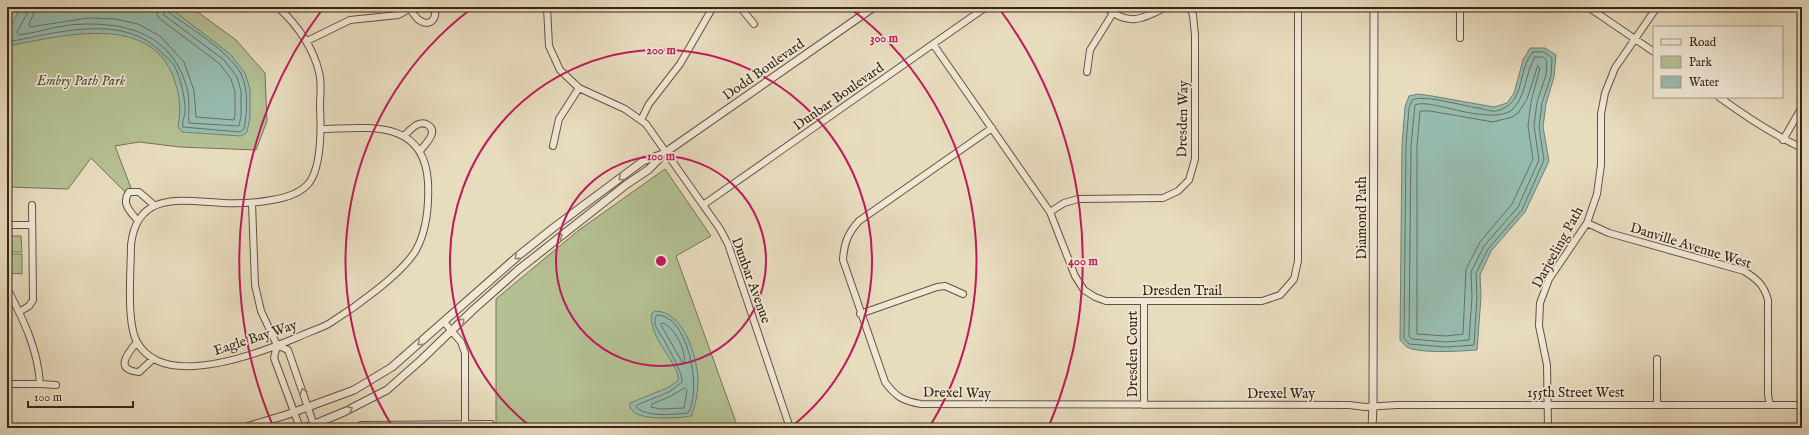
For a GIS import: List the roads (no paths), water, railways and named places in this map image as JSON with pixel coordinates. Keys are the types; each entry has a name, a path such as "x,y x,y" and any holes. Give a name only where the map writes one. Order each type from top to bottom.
{"street":[{"path":"138,220 125,203 125,197 128,192 139,192 154,205 186,200 224,203 252,203 283,199 297,193 309,182 317,165 321,129 319,74 307,41 288,16 278,7"},
{"path":"307,41 350,20 398,16 411,8 419,20 426,23 431,22 435,19 436,13 434,7"},
{"name":"Dunbar Avenue","path":"547,7 547,37 552,55 560,70 579,88 625,109 641,120 666,152 720,229 728,244 789,425 788,428"},
{"path":"641,120 648,104 684,58 713,7"},
{"path":"740,7 754,24"},
{"name":"Dodd Boulevard","path":"666,152 874,7"},
{"name":"Dunbar Boulevard","path":"703,205 986,7"},
{"path":"1106,7 1113,13 1128,19 1144,18 1166,7"},
{"name":"Dresden Way","path":"1050,212 1064,203 1078,200 1163,198 1178,191 1189,180 1195,159 1195,35 1193,15 1190,7"},
{"name":"Dresden Trail","path":"933,44 1050,212 1075,276 1084,290 1095,298 1106,301 1262,301 1280,295 1294,279 1298,261 1298,7"},
{"name":"Diamond Path","path":"1372,428 1374,406 1374,7"},
{"path":"1460,7 1460,38"},
{"path":"1588,7 1653,51"},
{"name":"Darjeeling Path","path":"1548,428 1547,365 1539,326 1540,304 1549,279 1587,223 1597,194 1601,165 1601,114 1605,93 1615,68 1657,7"},
{"path":"1087,72 1090,50 1113,13"},
{"path":"553,146 559,119 579,88"},
{"path":"1720,98 1753,121 1784,140 1802,148"},
{"path":"1784,140 1802,107"},
{"path":"404,136 417,124 424,123 429,125 432,130 431,135 420,151"},
{"name":"Drexel Way","path":"992,128 860,221 850,231 844,245 843,260 860,314 885,382 895,395 909,402 921,404 1349,405"},
{"name":"Eagle Bay Way","path":"154,205 138,220 132,236 131,245 131,320 137,342 153,359 170,365 192,366 223,362 277,346 329,324 382,285 405,265 415,250 423,232 427,209 427,170 420,151 413,142 404,136 390,131 375,129 321,129"},
{"path":"243,428 309,407 354,390 392,367 518,256 553,228 643,161 666,152"},
{"path":"305,428 314,426 387,390 518,270 627,184 648,170 666,152"},
{"path":"252,203 255,285 261,311 277,346 274,358 300,428"},
{"path":"19,312 29,306 33,300 32,205"},
{"name":"Danville Avenue West","path":"1587,223 1609,233 1744,272 1757,279 1764,289 1768,300 1768,395 1770,405"},
{"path":"7,225 32,225"},
{"path":"860,314 938,287 945,286 963,294"},
{"path":"7,288 29,331 39,366 40,384"},
{"name":"Dresden Court","path":"1144,302 1144,405"},
{"path":"444,322 461,342 466,358 465,424"},
{"path":"137,342 126,355 124,362 126,367 131,371 139,372 153,359"},
{"path":"277,346 288,350 309,407 314,426"},
{"path":"1657,359 1657,405"},
{"path":"7,384 56,385"},
{"name":"155th Street West","path":"1349,405 1802,405"},
{"path":"361,425 491,424"}],"water":[{"path":"21,7 169,7 230,54 245,73 250,89 250,117 247,132 241,136 182,132 178,127 180,108 178,91 174,79 163,58 146,44 126,36 80,34 12,45 7,44 7,33"},
{"path":"1530,48 1545,48 1556,55 1554,77 1546,104 1543,127 1549,161 1525,212 1491,251 1480,275 1481,297 1477,350 1421,351 1407,347 1400,340 1402,145 1405,107 1409,96 1418,94 1494,107 1507,103 1514,93 1523,60"},
{"path":"655,311 665,313 674,318 687,336 692,348 697,370 698,389 691,416 655,418 637,414 631,409 630,403 667,388 678,381 678,375 675,367 654,331 652,313"}],"park label":[{"name":"Embry Path Park","path":"81,80"}]}
